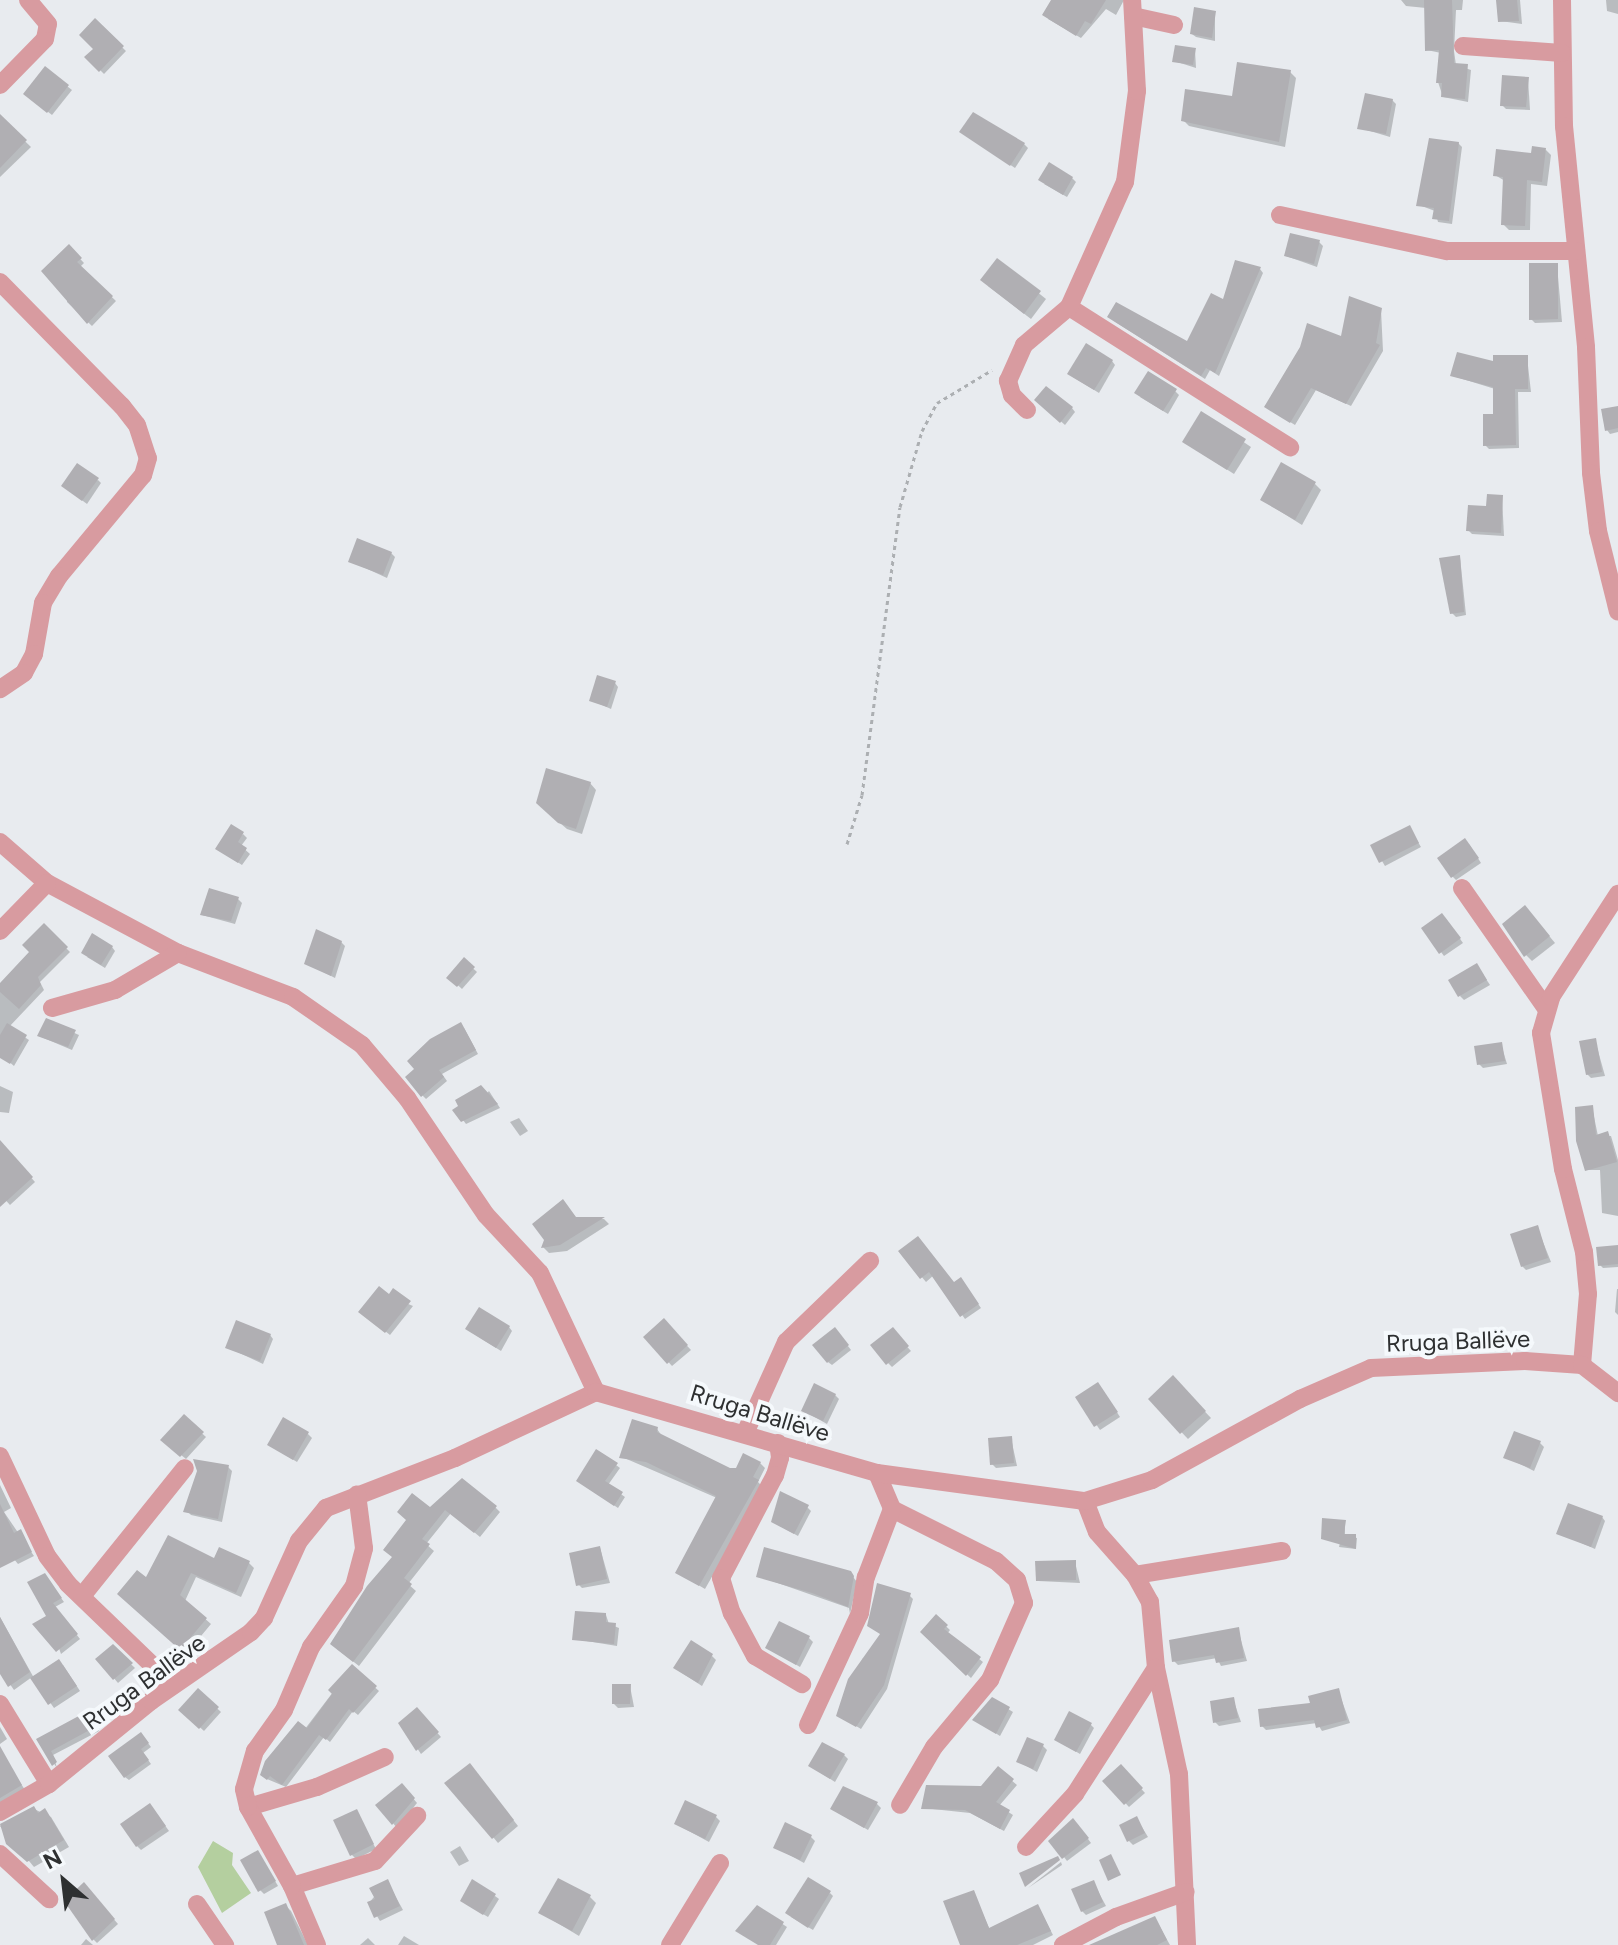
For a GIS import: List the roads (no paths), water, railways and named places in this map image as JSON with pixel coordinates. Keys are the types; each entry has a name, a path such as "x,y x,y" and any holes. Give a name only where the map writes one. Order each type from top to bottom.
{"street":[{"path":"0,85 45,39 48,24 28,0"},
{"path":"1562,0 1562,53 1591,473 1598,531 1618,612"},
{"path":"1027,410 1008,381 1024,345 1069,307 1125,182 1137,91 1132,8 1174,25"},
{"path":"1463,46 1562,53"},
{"path":"1280,215 1447,251 1576,251"},
{"path":"0,282 122,406 137,425 148,458 143,475 59,576 43,603 34,654 24,673 0,689"},
{"path":"1069,307 1290,447"},
{"path":"0,842 47,883 178,953 293,997 362,1045 407,1098 486,1215 540,1273 596,1392"},
{"path":"0,931 47,883"},
{"path":"1462,888 1545,1007"},
{"path":"1618,894 1545,1007 1543,1067 1584,1252 1588,1294 1582,1365 1618,1393"},
{"path":"52,1008 115,990 178,953"},
{"path":"746,1431 786,1342 870,1261"},
{"name":"Rruga Ballëve","path":"0,1812 49,1784 173,1685 251,1632 264,1618 299,1541 326,1508 455,1458 596,1392 746,1431 877,1473 1085,1501 1152,1480 1300,1399 1371,1368 1525,1361 1582,1365"},
{"path":"778,1443 780,1458 775,1475 721,1578 732,1613 755,1656 802,1684"},
{"path":"0,1456 47,1556 82,1596 173,1685"},
{"path":"82,1596 185,1468"},
{"path":"877,1473 892,1509 996,1561 1017,1580 1024,1603 997,1669 934,1747 900,1805"},
{"path":"317,1945 292,1886 248,1807 246,1772 255,1751 284,1710 311,1647 354,1586 362,1564 364,1533 357,1494"},
{"path":"1085,1501 1097,1532 1135,1575 1150,1602 1156,1668 1179,1774 1187,1945"},
{"path":"808,1725 860,1613 866,1577 892,1509"},
{"path":"1135,1575 1282,1551"},
{"path":"1026,1847 1075,1794 1156,1668"},
{"path":"0,1704 49,1784"},
{"path":"248,1807 317,1787 385,1757"},
{"path":"292,1886 375,1861 417,1816"},
{"path":"0,1854 49,1899"},
{"path":"670,1945 720,1863"},
{"path":"1063,1945 1116,1917 1186,1892"},
{"path":"197,1904 225,1945"}]}
